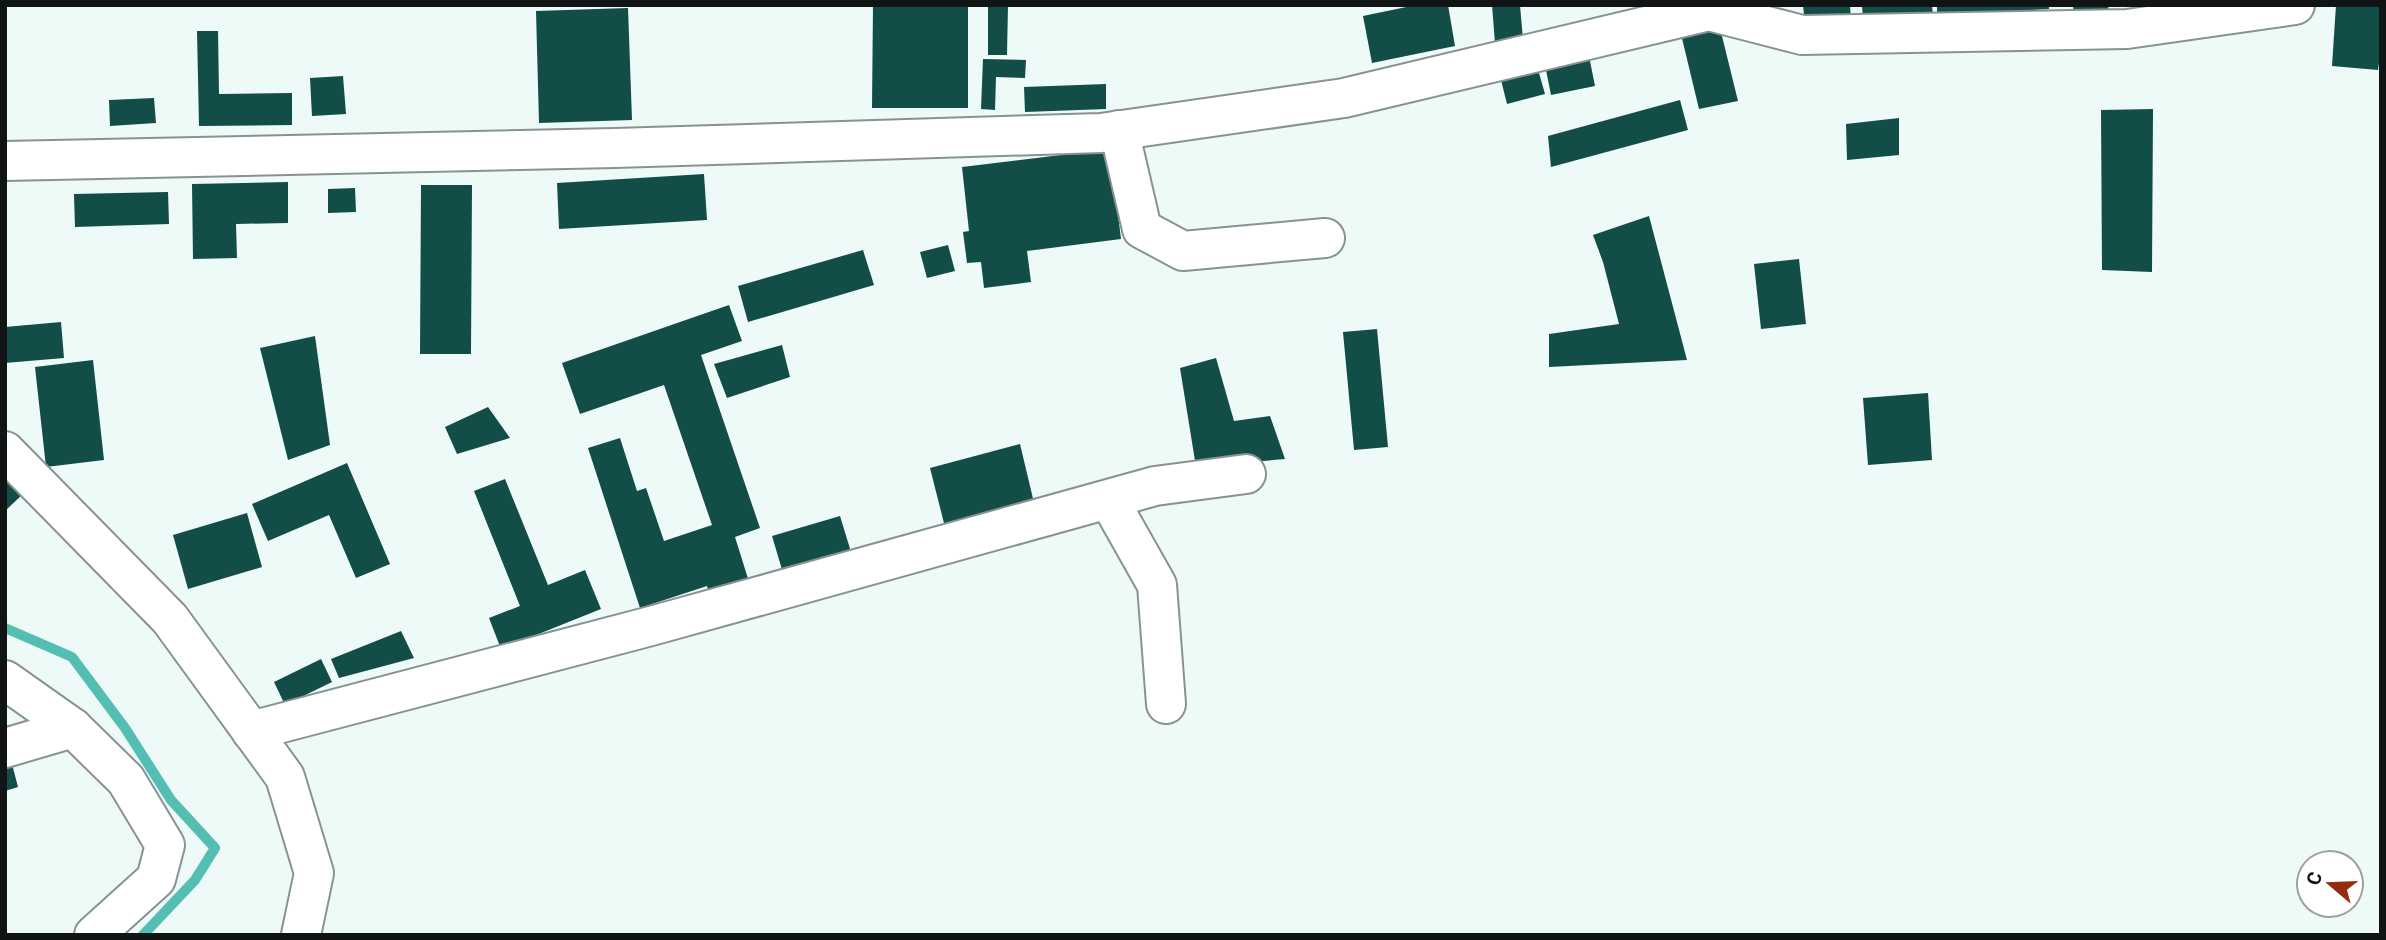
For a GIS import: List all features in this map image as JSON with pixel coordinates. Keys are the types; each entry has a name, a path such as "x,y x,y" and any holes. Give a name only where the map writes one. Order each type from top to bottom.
{"street":[{"path":"5,161 615,148 1101,133 1344,98 1709,11 1802,35 2127,29 2295,5"},
{"path":"1119,130 1142,229 1183,251 1325,239"},
{"path":"5,451 170,619 285,777 314,873 301,935"},
{"path":"251,731 651,626 1155,486 1246,474"},
{"path":"1109,500 1157,585 1166,704"},
{"path":"5,680 73,729 126,780 165,845 156,879 94,935"},
{"path":"5,748 73,729"}],"building":[{"path":"873,5 968,5 968,108 872,108"},
{"path":"988,5 1008,5 1007,55 988,55"},
{"path":"1416,5 1448,5 1455,46 1372,63 1363,16"},
{"path":"1492,5 1520,5 1523,40 1495,43"},
{"path":"1803,5 1850,5 1851,20 1805,25"},
{"path":"1862,5 1932,5 1933,15 1863,20"},
{"path":"1937,5 2049,5 2049,9 1937,16"},
{"path":"2073,5 2108,5 2109,13 2074,17"},
{"path":"2336,5 2381,5 2378,70 2332,66"},
{"path":"628,8 632,120 539,123 536,11"},
{"path":"1719,24 1738,101 1699,109 1680,30"},
{"path":"197,31 218,31 219,94 292,93 292,125 199,126"},
{"path":"1589,56 1595,86 1551,95 1545,65"},
{"path":"983,59 1026,60 1025,78 996,77 995,110 981,109"},
{"path":"1537,66 1545,94 1507,104 1500,76"},
{"path":"343,76 346,114 312,116 310,78"},
{"path":"1106,84 1106,109 1025,112 1024,87"},
{"path":"154,98 156,123 110,126 109,100"},
{"path":"1680,100 1688,130 1551,167 1548,136"},
{"path":"2153,109 2152,272 2102,270 2101,110"},
{"path":"1899,118 1899,155 1847,160 1846,124"},
{"path":"1110,149 1121,239 1027,251 1031,282 984,288 981,262 967,263 963,232 969,231 962,167"},
{"path":"704,174 707,220 559,229 557,183"},
{"path":"288,182 288,223 236,224 237,258 193,259 192,184"},
{"path":"421,185 472,185 471,354 420,354"},
{"path":"355,188 356,212 328,213 328,189"},
{"path":"168,192 169,224 75,227 74,194"},
{"path":"1649,216 1687,360 1549,367 1549,334 1619,324 1593,235"},
{"path":"948,245 955,271 927,278 920,252"},
{"path":"863,250 874,285 748,322 738,286"},
{"path":"1799,259 1806,324 1761,329 1754,264"},
{"path":"729,305 742,341 701,355 760,528 735,537 750,585 711,598 707,586 640,608 588,448 620,438 637,491 646,488 664,541 712,525 664,385 580,414 562,363"},
{"path":"61,322 64,358 5,363 5,327"},
{"path":"1377,329 1388,447 1354,450 1343,332"},
{"path":"315,336 330,445 288,460 260,348"},
{"path":"782,345 790,377 727,398 714,364"},
{"path":"1216,358 1234,421 1270,416 1285,459 1196,467 1180,368"},
{"path":"93,360 104,460 46,467 35,367"},
{"path":"1928,393 1932,460 1868,465 1863,398"},
{"path":"488,407 510,438 457,454 445,427"},
{"path":"1020,444 1035,507 946,531 930,468"},
{"path":"347,463 390,564 356,578 329,515 268,541 252,504"},
{"path":"5,473 24,493 5,511"},
{"path":"505,479 548,585 585,570 601,609 501,649 489,618 520,606 474,491"},
{"path":"247,513 262,567 188,589 173,535"},
{"path":"840,516 851,552 783,573 772,536"},
{"path":"401,631 414,658 339,678 331,659"},
{"path":"321,659 332,682 285,705 274,682"},
{"path":"12,764 18,787 5,791 5,766"}],"waterway":[{"path":"5,628 72,657 125,728 171,800 215,848 195,880 143,935"}]}
